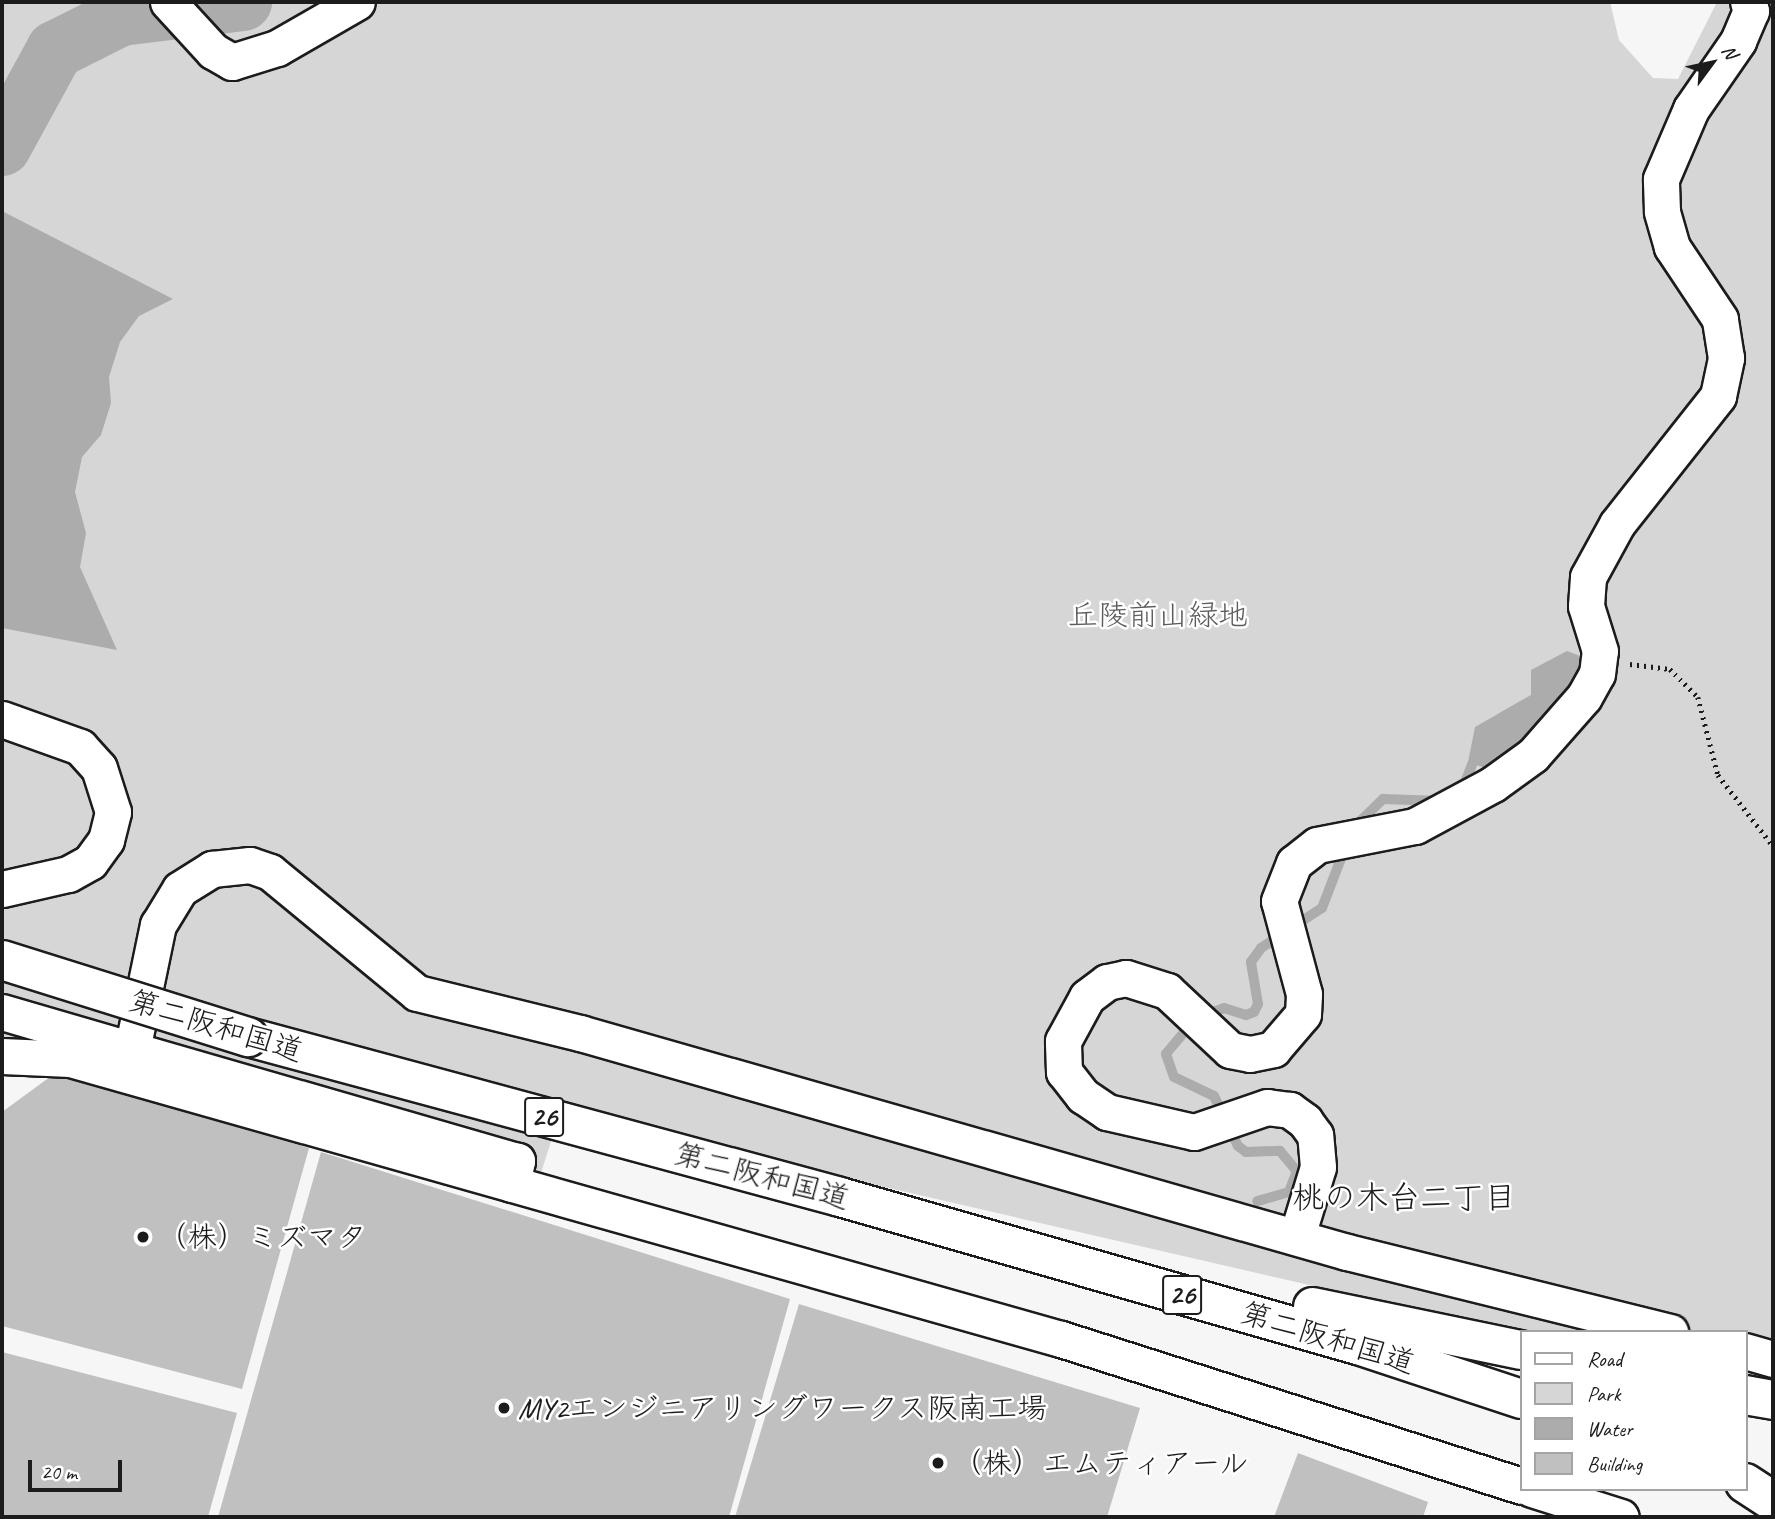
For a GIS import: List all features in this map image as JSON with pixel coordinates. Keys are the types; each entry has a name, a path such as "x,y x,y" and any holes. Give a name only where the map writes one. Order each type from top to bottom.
{"highway":[{"name":"第二阪和国道","path":"2,960 248,1037 840,1197 1358,1345 1520,1399"},
{"name":"26","path":"840,1197 1520,1350"},
{"path":"1747,1395 1773,1401"},
{"path":"1747,1476 1773,1486"},
{"path":"1747,1484 1773,1502"}],"street":[{"path":"168,2 213,51 232,62 277,48 357,2"},
{"path":"1297,1236 1318,1167 1315,1135 1290,1110 1267,1107 1229,1124 1194,1132 1107,1112 1083,1096 1064,1072 1063,1041 1073,1017 1107,982 1144,980 1167,991 1198,1024 1230,1051 1250,1054 1273,1049 1291,1034 1303,1014 1304,994 1285,933 1279,901 1294,863 1317,845 1415,826 1533,755 1584,697 1597,674 1600,651 1586,606 1588,577 1617,524 1718,396 1726,358 1720,319 1672,247 1662,211 1661,179 1691,109 1738,41 1751,11 1748,2"},
{"path":"2,719 80,747 99,768 113,812 106,840 90,862 68,874 2,889"},
{"path":"132,1050 167,905 212,869 250,865 270,872 416,993 580,1033 1297,1236 1662,1330"},
{"path":"2,1013 517,1161 512,1184"},
{"path":"2,1056 70,1059 1061,1339 1520,1486"},
{"path":"1747,1352 1773,1359"},
{"path":"1538,1491 1621,1517"}],"path":[{"path":"1600,651 1631,664 1670,669 1684,679 1698,697 1718,775 1773,846"}],"green space":[{"name":"丘陵前山緑地","path":"2,2 1610,2 1619,40 1653,78 1678,79 1717,2 1773,2 1773,1376 1747,1370 1747,1330 1529,1330 1309,1285 841,1177 564,1101 539,1179 27,1038 2,1040"}],"water":[{"path":"2,211 173,299 139,316 120,342 109,377 111,403 101,435 82,457 75,492 86,533 80,567 117,650 2,628"},
{"path":"1567,651 1583,657 1586,668 1542,728 1488,769 1468,762 1475,727 1531,695 1531,670"}],"building":[{"name":"（株）ミズマタ","path":"54,1074 309,1148 242,1389 2,1326 2,1112"},
{"name":"MY2エンジニアリングワークス阪南工場","path":"321,1152 790,1299 729,1517 218,1517"},
{"name":"（株）エムティアール","path":"799,1304 1140,1408 1107,1517 735,1517"},
{"path":"2,1352 237,1413 208,1517 2,1517"},
{"path":"1298,1453 1428,1502 1423,1517 1274,1517"}],"waterway":[{"path":"2,147 55,50 121,17 243,2"},
{"path":"1463,788 1472,765"},
{"path":"1353,828 1383,799 1441,801"},
{"path":"1203,1015 1224,1008 1246,1015 1254,1012 1258,1004 1251,962 1261,948 1322,908 1345,848"},
{"path":"1191,1024 1166,1054 1174,1077 1214,1096 1238,1146 1246,1152 1280,1151 1297,1171 1289,1192 1257,1201"}],"place":[{"name":"（株）ミズマタ","path":"143,1237"},
{"name":"MY2エンジニアリングワークス阪南工場","path":"504,1408"},
{"name":"（株）エムティアール","path":"938,1463"}],"district":[{"name":"桃の木台二丁目","path":"1404,1198"}]}
